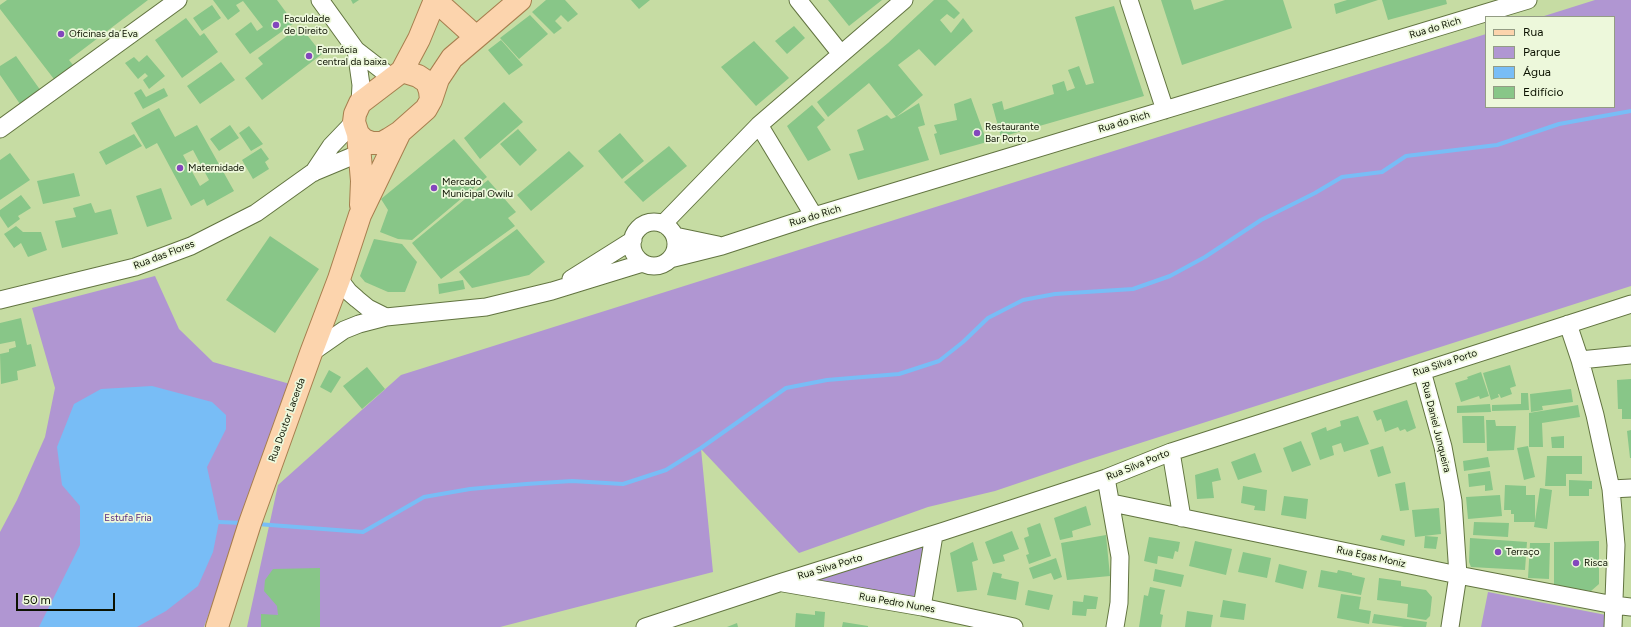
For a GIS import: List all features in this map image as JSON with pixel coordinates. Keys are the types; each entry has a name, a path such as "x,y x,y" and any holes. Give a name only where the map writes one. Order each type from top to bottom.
{"main road":[{"path":"391,138 372,143 364,140 358,128 397,74 419,38 435,0 476,37"},
{"name":"Rua Doutor Lacerda","path":"217,627 250,523 339,279 360,215 391,138 426,109 431,100 438,79 452,58 520,0"},
{"path":"397,74 418,76 427,82 431,100"},
{"name":"Rua Doutor Lacerda","path":"358,128 362,181 360,215"}],"street":[{"path":"0,129 178,0"},
{"path":"320,0 356,50 397,74"},
{"path":"798,0 840,54"},
{"path":"669,230 759,125 904,0"},
{"path":"1128,0 1165,110"},
{"name":"Rua do Rich","path":"670,259 722,246 814,216 1528,0"},
{"path":"356,50 362,85 358,128"},
{"path":"759,125 814,216"},
{"name":"Rua das Flores","path":"312,173 332,146 358,128"},
{"name":"Rua das Flores","path":"0,300 135,267 191,246 256,213 312,173 358,128"},
{"path":"643,263 634,253 633,240 635,233 646,224 655,222 669,230 722,246"},
{"path":"311,353 344,330 359,324 386,317 486,307 552,292 643,263 657,266 664,264 675,252 676,244 669,230"},
{"path":"552,292 633,240"},
{"path":"339,279 349,292 368,308 386,317"},
{"name":"Rua Silva Porto","path":"645,627 677,622 779,583 934,535 1106,478 1171,452 1631,304"},
{"path":"1568,324 1595,414 1611,489 1616,545 1613,627"},
{"path":"1580,360 1631,355"},
{"name":"Rua Daniel Junqueira","path":"1422,371 1443,447 1453,501 1458,574 1450,627"},
{"path":"1171,452 1182,518"},
{"path":"1106,478 1112,503 1120,557 1119,603 1115,627"},
{"path":"1611,489 1631,488"},
{"name":"Rua Egas Moniz","path":"1112,503 1458,574 1614,605 1631,607"},
{"path":"922,608 934,535"},
{"name":"Rua Pedro Nunes","path":"779,583 922,608 1014,627"}],"green space":[{"path":"1595,0 1631,0 1631,286 1084,461 995,491 928,507 799,553 701,449 713,572 500,627 247,627 278,485 401,375 1485,34 1485,108 1615,108 1615,16 1544,16"},
{"name":"Estufa Fria","path":"155,276 179,329 213,362 290,384 204,627 0,627 0,532 17,500 45,437 55,388 32,308"},
{"path":"929,541 917,599 801,581"},
{"path":"1488,592 1606,615 1604,627 1481,627"}],"water":[{"path":"152,386 212,402 226,415 226,429 207,467 219,522 213,552 198,586 166,611 137,627 39,627 80,545 80,506 62,485 57,447 74,404 101,389"}],"building":[{"name":"Oficinas da Eva","path":"7,0 148,0 69,60 77,70 57,83 0,9 0,5"},
{"name":"Faculdade de Direito","path":"213,0 277,0 294,23 250,54 235,34 251,22 257,31 263,27 243,1 236,5 240,11 228,20"},
{"path":"351,0 359,0 353,4"},
{"path":"546,0 565,0 578,14 568,22 561,15 555,21 562,28 554,34 532,12"},
{"path":"631,0 650,0 639,9"},
{"path":"828,0 882,0 849,26"},
{"path":"934,0 947,0 960,13 954,19 947,14 940,20 951,33 963,18 973,31 935,66 919,49 898,65 923,95 896,117 869,83 828,117 817,102 888,43"},
{"path":"1161,0 1191,0 1194,10 1225,0 1283,0 1292,28 1182,65"},
{"path":"1347,0 1378,0 1336,14 1334,4"},
{"path":"1382,0 1446,0 1447,4 1388,20"},
{"path":"212,5 221,18 202,31 193,18"},
{"path":"1114,6 1144,96 1001,137 992,104 1002,101 1004,110 1054,94 1052,85 1064,81 1067,91 1075,88 1068,70 1079,66 1086,85 1094,83 1075,17"},
{"path":"530,15 548,34 519,59 500,38"},
{"path":"186,18 200,36 204,33 218,52 182,78 155,40"},
{"path":"300,26 322,54 262,100 245,78 263,64 258,58"},
{"path":"794,26 805,38 787,54 775,41"},
{"path":"501,40 523,65 509,75 488,50"},
{"path":"754,41 789,78 756,106 721,67"},
{"path":"147,55 165,76 149,89 143,80 148,76 145,73 138,79 125,63 134,57 139,62"},
{"path":"16,56 41,91 20,104 0,75 0,66"},
{"path":"221,62 235,80 200,104 187,86"},
{"path":"164,88 168,96 143,109 134,93 141,89 146,97"},
{"path":"971,98 987,142 940,155 934,134 937,133 934,125 957,120 954,104"},
{"path":"504,102 523,122 480,159 464,138"},
{"path":"919,103 925,125 918,127 929,160 858,180 849,154 864,150 857,130 887,115 891,119"},
{"path":"812,105 825,120 817,127 831,150 808,161 787,126"},
{"name":"Maternidade","path":"159,108 175,137 197,125 234,191 207,206 204,199 191,206 157,143 146,149 131,123","holes":["193,150 209,180 200,186 183,155"]},
{"path":"230,125 239,138 219,151 210,139"},
{"path":"249,126 263,144 251,151 239,133"},
{"path":"518,129 537,150 520,166 500,144"},
{"path":"620,133 644,161 622,179 598,151"},
{"path":"134,134 142,146 106,165 99,152"},
{"name":"Mercado Municipal Owilu","path":"454,139 487,177 412,240 398,239 380,232 388,210 381,199"},
{"path":"669,146 687,166 643,202 624,182"},
{"path":"261,148 269,159 265,162 269,169 253,179 242,160"},
{"path":"569,151 584,166 531,211 517,195"},
{"path":"10,153 30,180 0,200 0,160"},
{"path":"74,173 80,196 43,204 37,181"},
{"path":"488,180 516,212 508,218 515,226 441,279 412,243"},
{"path":"161,188 172,219 147,227 136,196"},
{"path":"21,195 31,208 18,216 20,219 8,228 0,216 0,210"},
{"path":"91,203 95,213 111,209 118,234 62,248 55,221 76,217 73,208"},
{"path":"16,226 23,232 41,232 47,250 28,257 21,243 14,248 4,234"},
{"path":"517,229 545,262 529,275 472,288 459,272"},
{"path":"270,236 319,269 275,333 226,300"},
{"path":"374,239 402,244 417,262 405,292 388,292 365,282 360,276"},
{"path":"463,280 465,289 439,294 438,284"},
{"path":"21,318 27,345 31,344 36,366 17,371 18,380 1,384 0,354 9,352 9,349 16,347 15,341 0,344 0,323"},
{"path":"1510,365 1516,386 1510,388 1512,394 1501,398 1498,394 1499,397 1491,400 1483,373"},
{"path":"367,367 385,389 362,409 343,386"},
{"path":"329,370 341,377 331,393 320,387"},
{"path":"1481,372 1489,396 1480,399 1479,396 1461,402 1455,383 1468,379 1467,377"},
{"path":"1631,379 1631,419 1622,419 1622,409 1618,409 1617,380"},
{"path":"1571,389 1573,402 1542,406 1543,410 1531,412 1530,394"},
{"path":"1521,393 1528,393 1529,410 1492,411 1492,405 1521,404"},
{"path":"1407,400 1416,428 1407,432 1405,429 1400,431 1398,427 1385,432 1381,419 1377,421 1373,411"},
{"path":"1490,404 1491,412 1457,413 1457,406"},
{"path":"1578,405 1580,417 1542,423 1543,447 1529,447 1529,413"},
{"path":"1358,416 1369,444 1344,452 1341,443 1332,446 1334,455 1320,460 1311,433 1326,427 1327,431 1341,426 1340,421"},
{"path":"1462,416 1484,416 1485,443 1463,443"},
{"path":"1486,420 1495,420 1496,426 1516,426 1514,450 1487,451"},
{"path":"1631,430 1631,458 1630,458 1627,431"},
{"path":"1564,436 1564,448 1552,448 1551,437"},
{"path":"1301,441 1311,465 1292,472 1283,448"},
{"path":"1383,446 1391,473 1378,477 1370,450"},
{"path":"1528,446 1535,477 1524,480 1517,448"},
{"path":"1255,453 1262,472 1238,480 1231,462"},
{"path":"1547,456 1582,456 1582,474 1566,474 1566,486 1545,486"},
{"path":"1488,457 1490,467 1464,471 1463,461"},
{"path":"1218,468 1221,480 1212,482 1214,498 1197,499 1195,475"},
{"path":"1490,471 1493,490 1485,491 1485,485 1469,487 1468,474"},
{"path":"1569,480 1592,481 1592,489 1589,489 1589,496 1569,496"},
{"path":"1405,482 1409,510 1400,511 1395,484"},
{"path":"1505,485 1526,486 1526,495 1535,495 1535,522 1514,522 1514,514 1511,514 1511,510 1504,510"},
{"path":"1243,486 1267,490 1265,511 1254,510 1255,506 1241,503"},
{"path":"1540,488 1552,490 1547,529 1534,527"},
{"path":"1500,495 1502,516 1468,519 1466,497"},
{"path":"1284,496 1308,499 1306,519 1281,515"},
{"path":"1086,506 1091,525 1072,531 1073,537 1060,540 1054,518"},
{"path":"1439,508 1441,534 1415,537 1412,510"},
{"path":"1474,522 1509,523 1508,537 1473,535"},
{"path":"1040,523 1051,556 1029,564 1026,555 1029,554 1024,538 1029,536 1027,528"},
{"path":"1012,531 1019,549 1003,555 1005,561 993,564 985,542"},
{"path":"1106,535 1110,576 1067,580 1061,543"},
{"path":"1382,535 1405,540 1404,546 1380,540"},
{"path":"1425,536 1438,537 1436,549 1424,548"},
{"path":"1149,537 1180,542 1178,552 1175,551 1173,559 1158,556 1157,564 1144,561"},
{"name":"Terraço","path":"1470,538 1527,542 1525,570 1471,567 1469,562"},
{"path":"1195,541 1232,549 1226,575 1189,566"},
{"name":"Risca","path":"1599,541 1599,584 1591,591 1554,586 1554,542"},
{"path":"973,542 978,560 972,562 977,590 957,592 950,553"},
{"path":"1530,543 1550,543 1549,579 1528,578"},
{"path":"1243,552 1271,558 1267,578 1238,572"},
{"path":"1056,558 1062,577 1054,580 1051,573 1033,579 1029,568"},
{"path":"1279,564 1307,571 1303,589 1275,582"},
{"path":"320,568 320,627 261,627 261,614 278,615 277,606 264,591 265,580 273,569"},
{"path":"1155,569 1184,575 1181,587 1153,581"},
{"path":"1321,570 1337,573 1338,570 1365,578 1361,595 1318,587"},
{"path":"993,572 1002,574 1001,578 1019,582 1016,600 987,595"},
{"path":"1379,578 1401,581 1401,586 1426,590 1432,597 1430,616 1426,620 1407,617 1408,604 1377,600"},
{"path":"1150,587 1165,590 1160,614 1163,615 1161,627 1139,627 1144,595 1148,596"},
{"path":"1028,590 1053,595 1049,610 1025,605"},
{"path":"1341,594 1361,597 1359,609 1371,611 1369,624 1337,618"},
{"path":"1084,595 1098,597 1096,609 1087,609 1086,616 1072,615 1073,601 1083,602"},
{"path":"1223,600 1246,604 1244,620 1220,617"},
{"path":"815,611 825,612 824,627 795,627 796,613 815,615"},
{"path":"1187,611 1213,615 1211,627 1185,627"},
{"path":"1374,614 1427,622 1426,627 1404,627 1372,623"},
{"path":"843,622 868,626 868,627 842,627"},
{"path":"737,623 738,627 727,627"}],"waterway":[{"path":"257,524 363,532 424,497 470,489 526,484 572,481 623,484 666,470 701,448 786,388 827,380 899,374 939,361 963,342 988,318 1023,300 1055,294 1133,289 1170,276 1205,257 1261,220 1315,193 1342,177 1382,172 1406,156 1497,145 1559,124 1631,111"},
{"path":"219,522 243,523"}],"place":[{"name":"Faculdade de Direito","path":"276,25"},
{"name":"Oficinas da Eva","path":"61,34"},
{"name":"Farmácia central da baixa","path":"309,56"},
{"name":"Restaurante Bar Porto","path":"977,133"},
{"name":"Maternidade","path":"180,168"},
{"name":"Mercado Municipal Owilu","path":"434,188"},
{"name":"Terraço","path":"1498,552"},
{"name":"Risca","path":"1576,563"}]}
